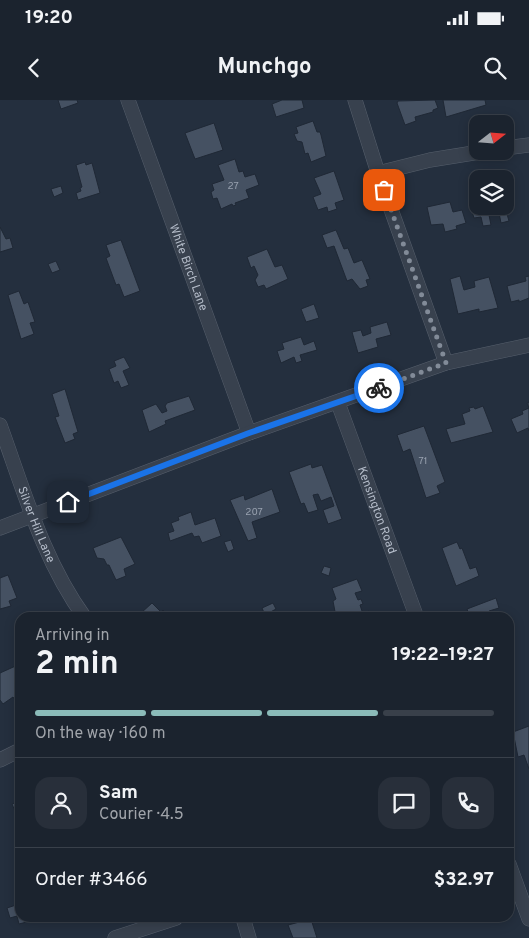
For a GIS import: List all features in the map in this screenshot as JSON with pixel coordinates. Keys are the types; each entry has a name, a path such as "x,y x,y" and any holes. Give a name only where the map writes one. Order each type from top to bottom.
{"street":[{"name":"White Birch Lane","path":"128,100 249,433"},
{"path":"355,100 378,173 446,363"},
{"path":"514,147 529,145"},
{"path":"378,173 430,160 469,154"},
{"path":"0,528 249,433 338,403 446,363 529,345"},
{"name":"Kensington Road","path":"338,403 415,612"},
{"name":"Silver Hill Lane","path":"0,425 32,516 53,567 66,592 81,612"},
{"path":"0,760 15,752"},
{"path":"514,878 529,918"},
{"path":"115,938 164,922"},
{"path":"244,922 249,938"}],"building":[{"path":"58,100 77,100 78,103 61,109"},
{"path":"282,100 302,100 304,108 276,117 272,104"},
{"path":"435,100 438,108 433,110 433,112 415,117 416,121 405,125 397,103 398,101"},
{"path":"443,100 485,100 486,105 446,117"},
{"path":"313,121 317,132 320,132 326,156 311,162 308,153 305,154 302,142 297,141 294,134 298,133 296,127"},
{"path":"214,123 223,150 195,159 185,133"},
{"path":"235,159 239,172 243,171 245,177 255,174 259,185 246,190 249,198 235,203 236,205 233,206 232,204 221,209 217,198 213,199 211,192 214,190 212,184 224,180 218,165"},
{"path":"85,162 86,165 92,163 100,193 78,200 76,193 81,191 80,188 82,187 76,165"},
{"path":"334,171 344,200 335,203 337,209 328,212 327,207 318,210 313,197 321,194 314,178"},
{"path":"61,186 63,193 54,197 51,189"},
{"path":"450,202 453,212 462,210 466,223 456,226 457,229 445,232 443,224 431,225 427,207"},
{"path":"473,215 489,215 491,225 483,226 481,217 474,218"},
{"path":"499,215 507,215 509,221 501,223"},
{"path":"0,227 6,239 10,238 13,248 0,252"},
{"path":"336,230 344,249 348,248 354,263 362,260 370,279 366,280 368,286 360,289 352,279 347,281 334,246 327,248 322,235"},
{"path":"121,240 140,291 124,297 119,284 116,285 106,258 110,256 106,245"},
{"path":"267,249 275,267 282,265 288,279 266,289 264,285 258,287 255,280 258,275 254,266 251,268 247,257"},
{"path":"56,261 60,270 52,273 48,264"},
{"path":"460,276 464,290 475,287 474,281 489,277 498,308 479,312 479,309 458,314 450,279"},
{"path":"529,276 529,298 519,302 519,300 511,302 507,286 526,281 525,277"},
{"path":"19,291 24,304 28,302 35,322 30,323 34,334 21,339 8,295"},
{"path":"314,304 319,318 306,322 301,309"},
{"path":"387,322 391,335 376,339 378,347 358,353 352,332 361,330 363,336 371,333 370,327"},
{"path":"301,337 304,345 314,341 317,350 300,355 302,361 296,363 294,357 281,363 277,351 284,349 282,343"},
{"path":"124,357 130,368 123,371 129,385 121,388 118,381 114,383 109,369 116,366 114,361"},
{"path":"65,389 78,432 73,434 75,439 65,443 55,417 59,416 52,394"},
{"path":"189,396 195,410 165,421 166,424 149,432 142,410 156,404 162,413 167,411 165,406 167,403"},
{"path":"483,406 493,432 451,443 446,429 465,424 462,414 470,411 469,408 474,407 475,409"},
{"path":"529,408 529,431 528,428 517,433 511,419 523,414 522,411"},
{"path":"424,426 445,482 437,486 440,493 426,498 410,449 403,452 397,435"},
{"path":"311,464 312,468 322,465 342,519 328,524 323,510 334,506 331,497 321,501 318,494 313,495 318,510 308,513 304,503 301,504 289,472"},
{"path":"272,489 280,512 252,522 257,538 248,541 230,500 244,495 245,500"},
{"path":"191,512 195,525 215,518 221,536 202,543 199,536 194,537 192,533 170,541 168,533 174,531 171,523 179,520 178,517"},
{"path":"121,537 135,564 124,569 126,576 116,580 109,565 107,565 104,559 97,558 93,548"},
{"path":"231,540 234,549 228,552 224,542"},
{"path":"457,542 460,549 462,548 470,569 476,567 479,576 456,586 442,548"},
{"path":"324,566 331,568 329,576 321,573"},
{"path":"8,575 17,598 9,601 11,606 0,609 0,578"},
{"path":"357,579 362,591 355,593 358,600 361,599 363,604 360,605 362,612 335,612 333,601 336,599 332,588"},
{"path":"496,598 499,608 489,612 468,612 467,609"},
{"path":"152,603 161,612 142,612"},
{"path":"273,603 276,609 270,612 264,612 262,608"},
{"path":"15,666 15,700 13,697 3,704 0,700 0,673"},
{"path":"529,726 529,769 524,755 518,757 514,732"},
{"path":"15,905 15,917 10,918 7,908"},
{"path":"300,922 312,922 317,938 293,938 288,925"}],"way so far":[{"path":"379,388 446,363 384,190"}],"route":[{"path":"68,502 249,433 379,388"}]}
